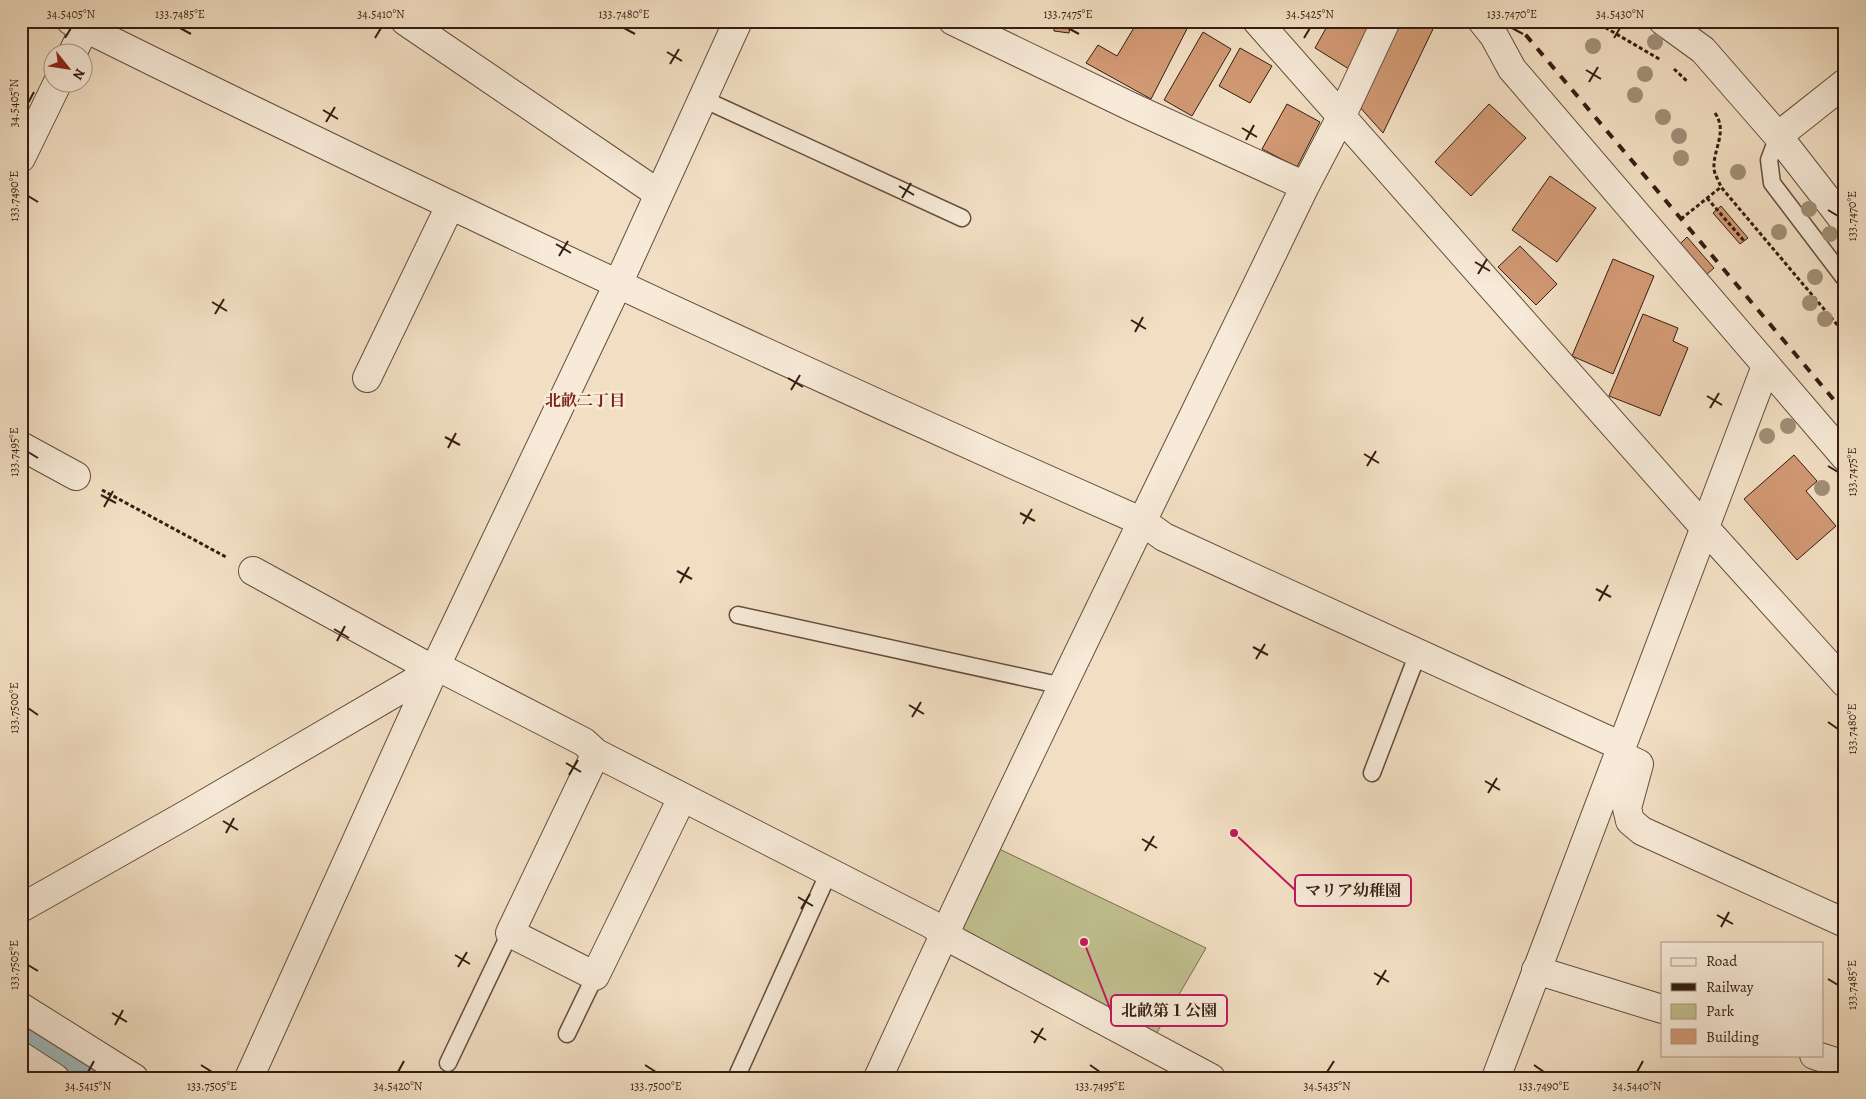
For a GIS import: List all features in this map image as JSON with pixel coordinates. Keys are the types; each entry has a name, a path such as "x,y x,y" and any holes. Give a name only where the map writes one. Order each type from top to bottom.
{"street":[{"path":"405,21 660,194"},
{"path":"249,1078 434,670 618,284 738,21"},
{"path":"953,21 1134,108 1305,186"},
{"path":"1257,21 1704,527 1845,683"},
{"path":"878,1078 944,933 1386,21"},
{"path":"1482,21 1494,36 1512,69 1845,457"},
{"path":"76,42 81,24 450,206 910,419 1143,522 1164,537 1418,653 1620,750 1638,764 1627,808 1630,821 1642,831 1845,923"},
{"path":"1672,24 1703,50 1778,136 1845,222"},
{"path":"1778,136 1845,84"},
{"path":"21,158 53,92"},
{"path":"367,378 450,206"},
{"path":"1496,1078 1766,366"},
{"path":"21,446 76,476"},
{"path":"253,571 434,670 446,671 584,742 596,754 930,924 1211,1078"},
{"path":"21,908 198,808 434,670"},
{"path":"596,754 510,933 595,976 682,798"},
{"path":"1536,970 1661,1009"},
{"path":"21,1007 134,1078"},
{"path":"21,1056 55,1078"},
{"path":"1817,1056 1845,1064"}],"lane":[{"path":"703,99 962,218"},
{"path":"1778,136 1769,160 1772,183 1845,279"},
{"path":"738,615 1063,686"},
{"path":"1372,773 1418,653"},
{"path":"736,1078 829,872"},
{"path":"448,1063 510,933"},
{"path":"567,1034 595,976"}],"path":[{"path":"1594,21 1661,60"},
{"path":"1670,65 1691,85"},
{"path":"1713,111 1719,120 1720,133 1714,168 1721,186 1845,334"},
{"path":"1679,220 1721,186"},
{"path":"1707,198 1745,242"},
{"path":"76,476 253,571"}],"green space":[{"path":"995,847 1206,948 1155,1036 964,936 960,919"}],"building":[{"path":"1054,21 1071,21 1069,33 1054,31"},
{"path":"1138,21 1191,21 1151,99 1086,63 1098,45 1117,56"},
{"path":"1330,21 1377,21 1349,69 1315,48"},
{"path":"1398,21 1417,21 1433,29 1383,133 1357,104"},
{"path":"1203,32 1231,49 1192,116 1164,100"},
{"path":"1240,48 1272,66 1250,103 1219,86"},
{"path":"1287,104 1320,122 1297,167 1262,149"},
{"path":"1489,104 1526,138 1471,196 1435,162"},
{"path":"1550,176 1596,208 1557,262 1512,230"},
{"path":"1721,206 1748,238 1740,244 1713,213"},
{"path":"1687,237 1714,268 1706,275 1680,244"},
{"path":"1520,246 1557,284 1536,305 1498,267"},
{"path":"1613,259 1654,276 1613,374 1572,356"},
{"path":"1643,314 1678,328 1673,341 1688,348 1660,416 1609,396"},
{"path":"1794,455 1817,481 1806,491 1836,526 1797,560 1744,499"}],"waterway":[{"path":"21,1029 98,1078"}],"railway":[{"path":"1514,21 1845,413"}],"place":[{"name":"マリア幼稚園","path":"1234,833"},
{"name":"北畝第１公園","path":"1084,942"}],"district":[{"name":"北畝二丁目","path":"585,401"}]}
